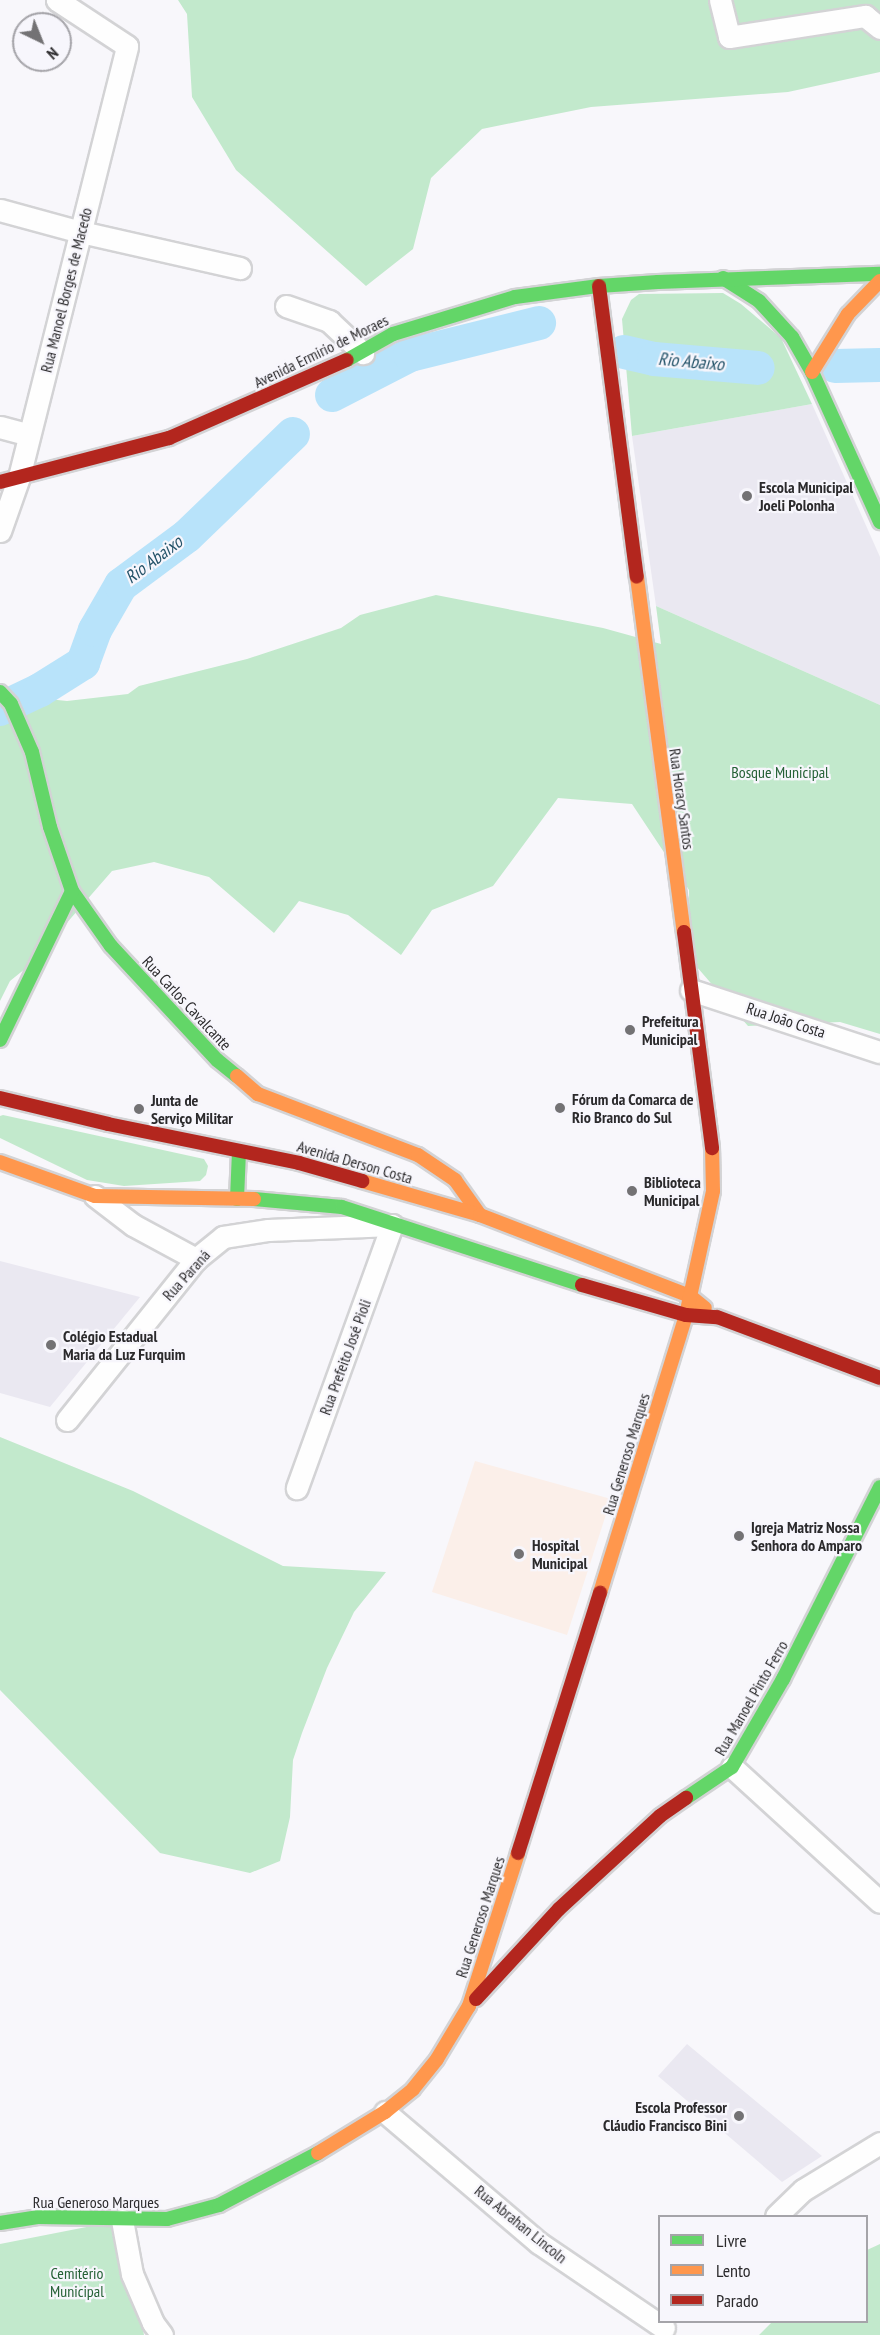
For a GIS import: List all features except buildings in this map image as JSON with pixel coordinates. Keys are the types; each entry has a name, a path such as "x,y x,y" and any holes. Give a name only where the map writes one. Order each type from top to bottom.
{"street":[{"name":"Rua Manoel Borges de Macedo","path":"0,531 9,479 29,435 127,46 57,0"},
{"path":"720,0 729,37 865,16 880,28"},
{"path":"0,210 81,232 240,268"},
{"name":"Avenida Ermirio de Moraes","path":"9,479 169,438 363,353 393,334 515,297 599,286 723,278 880,274"},
{"path":"723,278 759,301 792,337 812,372 880,522"},
{"path":"812,372 848,314 880,280"},
{"name":"Rua Horacy Santos","path":"599,286 712,1146 713,1191 686,1315"},
{"path":"286,306 329,321 363,353"},
{"path":"0,427 29,435"},
{"name":"Rua Carlos Cavalcante","path":"0,692 11,704 32,752 50,827 72,891 111,946 173,1014 217,1060 258,1094 302,1113 418,1155 440,1167 455,1180 480,1215"},
{"path":"0,1040 72,891"},
{"name":"Rua João Costa","path":"691,990 880,1052"},
{"name":"Avenida Derson Costa","path":"0,1098 108,1124 299,1163 480,1215 690,1296 717,1317"},
{"path":"237,1199 239,1150"},
{"path":"0,1162 95,1196 133,1225 196,1259"},
{"path":"95,1196 274,1199 342,1207 607,1293 686,1315 717,1317 880,1378"},
{"name":"Rua Paraná","path":"67,1419 196,1259 223,1237 268,1230 393,1225"},
{"name":"Rua Prefeito José Pioli","path":"297,1488 393,1225"},
{"name":"Rua Generoso Marques","path":"0,2223 38,2217 167,2219 219,2205 289,2170 385,2112 419,2082 437,2059 470,2006 686,1315"},
{"name":"Rua Manoel Pinto Ferro","path":"470,2006 559,1909 660,1816 732,1767 783,1679 880,1488"},
{"path":"732,1767 875,1889"},
{"name":"Rua Abrahan Lincoln","path":"385,2112 539,2243 663,2328"},
{"path":"778,2215 803,2190 880,2143"},
{"path":"122,2220 132,2274 153,2323 162,2335"}],"shaded area":[{"name":"Escola Municipal Joeli Polonha","path":"812,404 880,557 880,705 656,606 632,436"},
{"name":"Colégio Estadual Maria da Luz Furquim","path":"0,1261 140,1297 50,1407 0,1393"},
{"name":"Hospital Municipal","path":"475,1461 611,1499 567,1635 432,1592"},
{"name":"Escola Professor Cláudio Francisco Bini","path":"687,2044 822,2156 782,2182 658,2076"}],"green space":[{"path":"178,0 880,0 880,72 788,92 591,107 482,129 431,178 413,249 366,286 236,170 192,97 187,14"},
{"path":"723,293 741,304 781,338 812,404 632,436 622,319 631,300 639,294"},
{"name":"Bosque Municipal","path":"436,595 603,628 661,644 656,606 880,705 880,1034 840,1022 748,1026 690,959 689,890 632,804 558,798 493,886 432,910 401,955 348,915 299,901 274,933 209,877 154,862 112,871 31,964 10,981 0,1001 0,694 67,701 128,694 139,686 247,659 341,628 360,615"},
{"path":"0,1116 204,1159 208,1166 206,1175 200,1181 124,1186 87,1180 0,1138"},
{"path":"0,1437 133,1491 283,1566 386,1572 354,1612 327,1668 302,1733 293,1760 290,1817 280,1861 250,1873 160,1853 0,1690"},
{"name":"Cemitério Municipal","path":"122,2220 144,2335 0,2335 0,2244"},
{"path":"880,2244 880,2335 759,2335 771,2323 868,2323 868,2250"}],"waterway":[{"name":"Rio Abaixo","path":"332,395 410,355 539,323"},
{"name":"Rio Abaixo","path":"624,352 654,359 758,368"},
{"name":"Rio Abaixo","path":"835,366 880,365"},
{"name":"Rio Abaixo","path":"0,709 40,690 83,663 95,630 121,585 187,536 293,434"}],"traffic: fast":[{"path":"347,360 393,334 515,297 599,286 658,282 880,274"},
{"path":"723,278 759,301 792,337 812,372 880,522"},
{"path":"0,692 11,704 32,752 50,827 72,891 111,946 217,1060 237,1076"},
{"path":"0,1040 72,891"},
{"path":"237,1199 239,1151"},
{"path":"254,1199 342,1207 582,1285"},
{"path":"686,1798 732,1767 783,1679 880,1487"},
{"path":"0,2223 38,2217 167,2219 219,2205 318,2153"}],"traffic: slow":[{"path":"812,372 848,314 880,281"},
{"path":"637,577 684,932"},
{"path":"237,1076 258,1094 418,1155 455,1180 480,1215"},
{"path":"600,1593 686,1315 713,1191 712,1148"},
{"path":"0,1162 95,1196 254,1199"},
{"path":"362,1181 480,1215 690,1296 705,1308"},
{"path":"318,2153 385,2112 413,2089 437,2059 469,2006 518,1853"}],"traffic: jam":[{"path":"599,286 637,577"},
{"path":"0,482 169,438 347,360"},
{"path":"684,932 712,1148"},
{"path":"0,1098 108,1124 299,1163 362,1181"},
{"path":"582,1285 686,1315 717,1317 880,1378"},
{"path":"518,1853 600,1593"},
{"path":"476,1999 559,1909 660,1816 686,1798"}],"place":[{"name":"Escola Municipal Joeli Polonha","path":"747,496"},
{"name":"Prefeitura Municipal","path":"630,1030"},
{"name":"Fórum da Comarca de Rio Branco do Sul","path":"560,1108"},
{"name":"Junta de Serviço Militar","path":"139,1109"},
{"name":"Biblioteca Municipal","path":"632,1191"},
{"name":"Colégio Estadual Maria da Luz Furquim","path":"51,1345"},
{"name":"Igreja Matriz Nossa Senhora do Amparo","path":"739,1536"},
{"name":"Hospital Municipal","path":"519,1554"},
{"name":"Escola Professor Cláudio Francisco Bini","path":"739,2116"}]}
